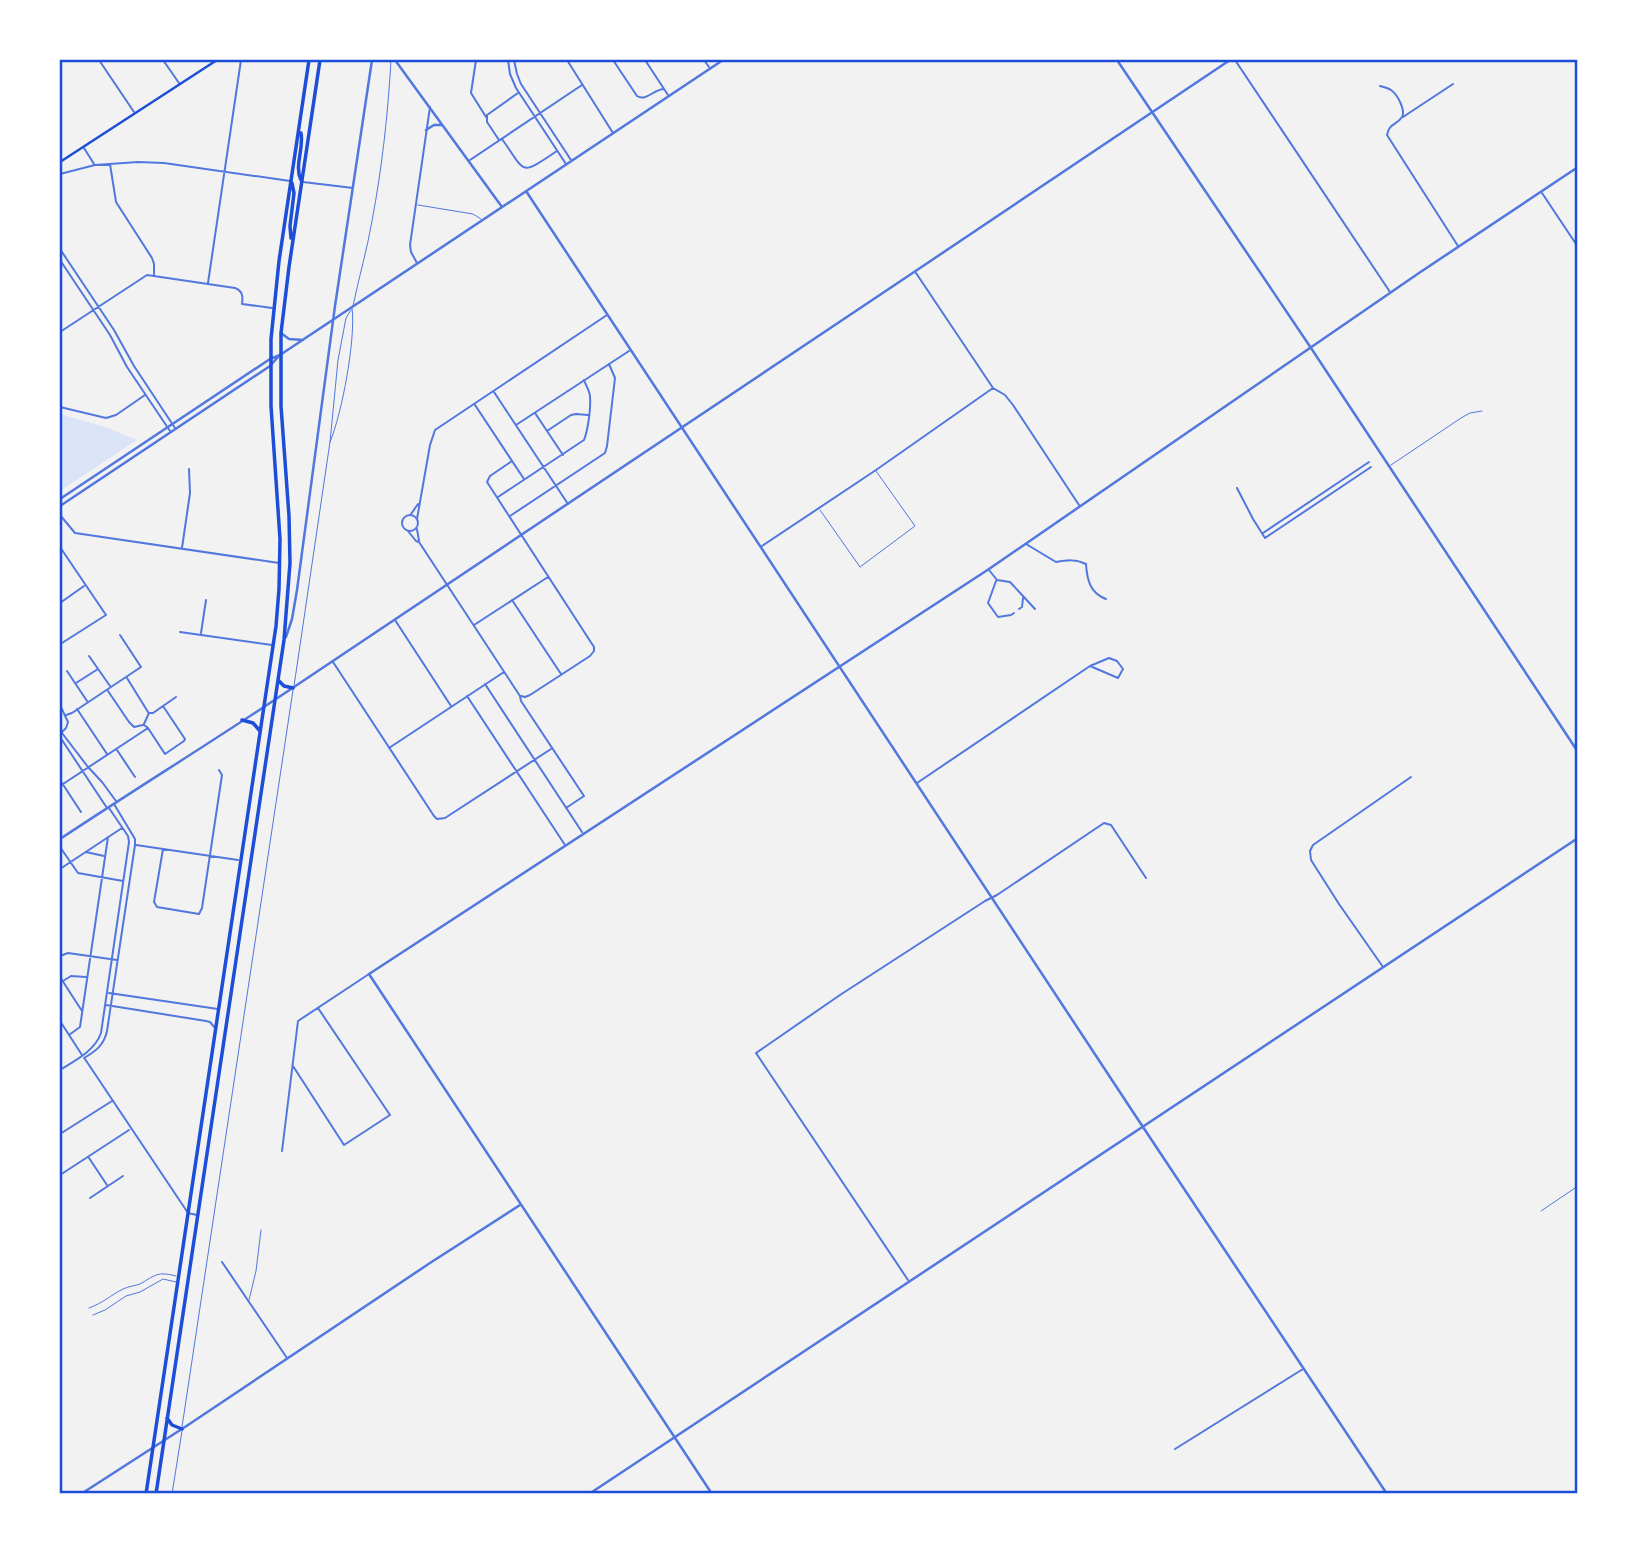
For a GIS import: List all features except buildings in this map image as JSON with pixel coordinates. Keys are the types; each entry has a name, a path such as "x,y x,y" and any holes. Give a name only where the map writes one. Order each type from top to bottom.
{"highway":[{"path":"146,1493 278,608 279,518 270,359 273,308 309,60"},
{"path":"156,1493 294,561 282,428 281,333 320,60"},
{"path":"299,128 302,141 298,170 302,182"},
{"path":"291,182 294,193 290,226 292,243"},
{"path":"280,563 294,561"},
{"path":"278,680 284,686 293,688"},
{"path":"242,720 253,723 260,731"},
{"path":"167,1418 172,1425 182,1429"}],"main road":[{"path":"60,162 217,60"}],"street":[{"path":"100,60 135,113"},
{"path":"163,60 179,84"},
{"path":"208,284 241,60"},
{"path":"284,640 292,619 372,60"},
{"path":"394,60 502,207"},
{"path":"476,60 471,93 488,125 521,166 525,169 532,167 557,150"},
{"path":"508,60 510,74 519,92 566,164"},
{"path":"514,60 519,81 571,161"},
{"path":"567,60 613,134"},
{"path":"613,60 639,98 644,99 658,89 664,89"},
{"path":"645,60 669,96"},
{"path":"704,60 710,68"},
{"path":"60,499 723,60"},
{"path":"1117,60 1311,348 1577,752"},
{"path":"60,839 568,505 1230,60"},
{"path":"1235,60 1391,293"},
{"path":"1453,84 1402,117 1388,129 1387,135 1458,247"},
{"path":"469,160 582,85"},
{"path":"1380,86 1392,90 1403,111 1402,117"},
{"path":"486,117 490,111 519,92"},
{"path":"418,264 410,249 430,106"},
{"path":"426,130 434,125 443,125"},
{"path":"83,147 95,165"},
{"path":"60,174 110,163 152,162 291,182"},
{"path":"110,163 114,198 152,258 155,264 154,275"},
{"path":"282,1151 298,1021 989,569 1577,167"},
{"path":"302,182 353,188"},
{"path":"526,191 1387,1493"},
{"path":"1541,192 1577,247"},
{"path":"60,249 175,429"},
{"path":"64,255 60,259 170,432"},
{"path":"914,271 993,388 1005,395 1013,405 1079,506"},
{"path":"60,332 147,275 239,289 242,293 242,304 273,308"},
{"path":"419,542 417,519 433,433 438,427 607,315"},
{"path":"281,333 288,339 303,340"},
{"path":"516,425 630,350"},
{"path":"60,506 270,366 280,355"},
{"path":"510,517 602,456 606,450 615,378 609,364"},
{"path":"497,498 584,440 590,396 583,380"},
{"path":"761,546 993,388"},
{"path":"493,391 568,505"},
{"path":"60,407 106,418 116,415 145,395"},
{"path":"474,404 525,480"},
{"path":"535,412 563,455"},
{"path":"547,431 571,415 589,416"},
{"path":"512,461 487,479 488,484 594,647 590,656 530,695 520,696"},
{"path":"1262,533 1369,462"},
{"path":"1237,488 1265,538 1371,467"},
{"path":"182,549 190,493 189,469"},
{"path":"419,504 402,521 404,528 419,542 584,796 566,808"},
{"path":"60,515 75,533 280,563"},
{"path":"410,515 417,519"},
{"path":"408,531 415,530 418,526"},
{"path":"1026,543 1056,562 1070,560 1086,564 1093,591 1106,599"},
{"path":"60,547 106,615 60,643"},
{"path":"294,561 301,554"},
{"path":"989,569 997,580 1010,582 1035,609"},
{"path":"474,625 549,576"},
{"path":"997,580 988,603 998,617 1014,613"},
{"path":"60,603 86,585"},
{"path":"1018,609 1022,607 1024,596"},
{"path":"201,635 206,600"},
{"path":"512,600 561,675"},
{"path":"394,619 452,706"},
{"path":"180,632 273,645"},
{"path":"66,715 141,667 120,635"},
{"path":"89,656 129,722 134,727 144,725"},
{"path":"916,783 1090,666 1109,658 1123,669 1118,678 1090,666"},
{"path":"332,661 434,816 439,819 445,818 552,749"},
{"path":"75,684 98,669"},
{"path":"67,671 88,702"},
{"path":"389,748 504,671"},
{"path":"126,677 149,713"},
{"path":"485,684 583,834"},
{"path":"467,696 566,846"},
{"path":"149,713 176,698"},
{"path":"60,705 68,722 60,735"},
{"path":"144,725 165,754 184,741 163,706"},
{"path":"77,709 108,755"},
{"path":"144,725 149,713"},
{"path":"61,785 148,729"},
{"path":"60,735 102,782 135,839 107,1031 103,1043 94,1052 60,1070"},
{"path":"60,735 82,772 128,836 129,842 99,1039 83,1057"},
{"path":"116,749 135,777"},
{"path":"70,753 75,750"},
{"path":"163,849 154,902 157,907 199,914 222,775 219,770"},
{"path":"1383,967 1311,860 1310,850 1313,845 1411,777"},
{"path":"60,780 81,812"},
{"path":"909,1281 756,1053 1104,823 1111,825 1146,878"},
{"path":"60,869 122,828"},
{"path":"69,1035 80,1027 108,837"},
{"path":"589,1493 1577,838"},
{"path":"135,845 241,860"},
{"path":"60,847 78,873 124,881"},
{"path":"86,852 105,856"},
{"path":"60,956 68,953 118,960"},
{"path":"369,974 712,1493"},
{"path":"63,981 71,976 87,977"},
{"path":"60,977 82,1011"},
{"path":"107,993 219,1009"},
{"path":"105,1005 208,1021 216,1029"},
{"path":"293,1066 344,1145 390,1115 318,1008"},
{"path":"60,1021 188,1213 198,1215"},
{"path":"60,1134 113,1101"},
{"path":"60,1175 131,1129"},
{"path":"88,1157 108,1186"},
{"path":"90,1198 123,1176"},
{"path":"81,1493 520,1205"},
{"path":"222,1262 287,1359"},
{"path":"1175,1449 1304,1368"}],"lane":[{"path":"172,1493 330,442 336,374 346,318 352,307 368,241 394,60"},
{"path":"416,205 473,214 483,220"},
{"path":"330,442 343,393 353,323 352,307"},
{"path":"1389,466 1461,418 1482,411"},
{"path":"819,508 860,567 915,526 876,470"},
{"path":"1541,1211 1577,1186"},
{"path":"249,1300 261,1230"},
{"path":"89,1308 102,1304 125,1288 137,1285 156,1273 178,1276"},
{"path":"93,1315 163,1279 178,1283"}],"shaded area":[{"path":"60,414 105,427 137,440 60,491"}]}
